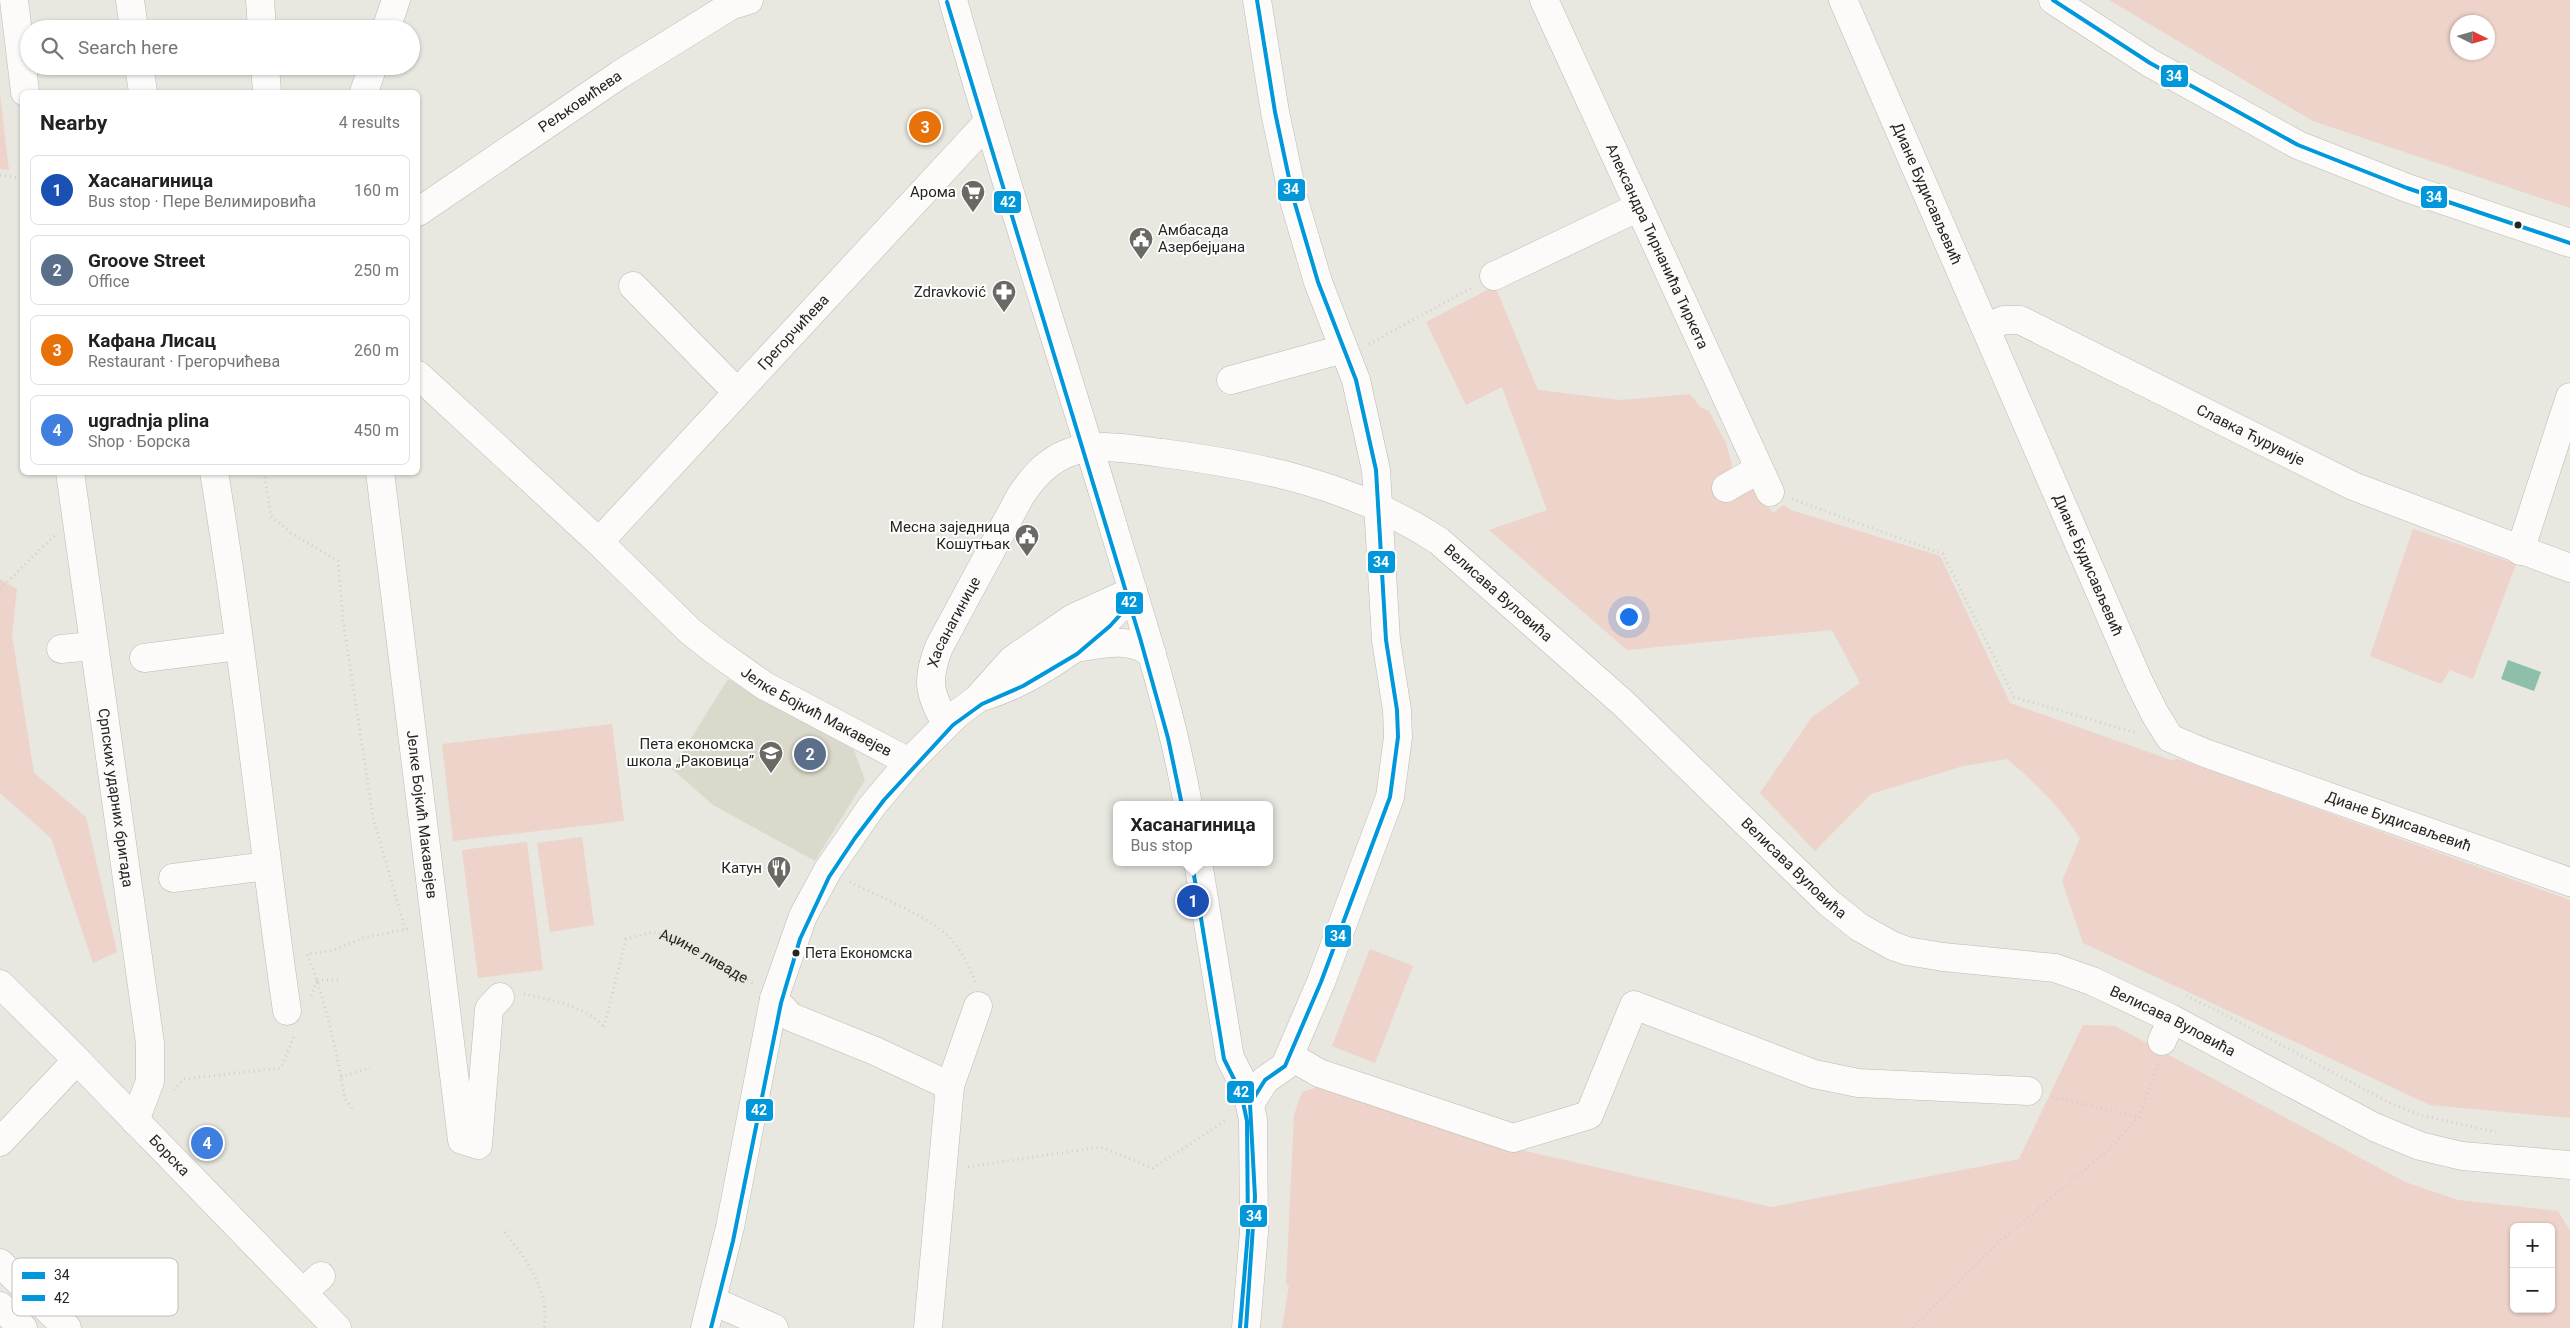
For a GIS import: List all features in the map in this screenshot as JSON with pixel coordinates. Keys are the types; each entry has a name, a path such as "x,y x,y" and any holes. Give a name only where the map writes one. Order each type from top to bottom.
{"street":[{"path":"14,0 20,50"},
{"path":"130,0 133,20"},
{"path":"260,0 261,20"},
{"path":"389,20 396,0"},
{"path":"953,0 988,122 1090,447 1152,654 1174,735 1187,801"},
{"path":"1250,1104 1265,1080 1283,1068 1290,1056 1321,982 1363,871 1390,797 1396,766 1397,710 1386,640 1376,470 1356,380 1318,282 1289,180 1257,0"},
{"name":"Александра Тирнанића Тиркета","path":"1544,0 1765,481 1726,488"},
{"name":"Диане Будисављевић","path":"1843,0 2140,682 2163,730 2170,738 2205,753 2570,882"},
{"path":"2053,0 2150,62 2298,145 2407,188 2570,243"},
{"name":"Рељковићева","path":"420,211 619,75 736,2"},
{"path":"23,75 25,90"},
{"path":"140,75 143,90"},
{"path":"266,75 267,90"},
{"path":"365,90 370,75"},
{"name":"Грегорчићева","path":"599,542 988,122"},
{"path":"1494,276 1639,207"},
{"path":"633,286 737,392"},
{"name":"Славка Ћурувије","path":"1987,327 2004,320 2020,320 2353,486 2520,551 2570,568"},
{"path":"1231,380 1345,353"},
{"name":"Јелке Бојкић Макавејев","path":"420,376 599,542 690,631 737,668 765,686 909,762"},
{"path":"2520,551 2570,397"},
{"name":"Велисава Вуловића","path":"1090,447 1147,451 1250,466 1328,487 1379,508 1418,528 1439,541 1554,640 1623,703 1811,887 1858,927 1907,951 1943,957 2039,966 2067,972 2113,990 2167,1030 2374,1127 2420,1146 2462,1156 2570,1165"},
{"name":"Хасанагинице","path":"946,724 932,698 930,679 939,647 956,614 1031,480 1054,459 1090,447"},
{"name":"Српских ударних бригада","path":"70,475 93,646 130,889 150,1043 150,1081 135,1121"},
{"path":"214,475 225,538 266,866 291,1022"},
{"name":"Јелке Бојкић Макавејев","path":"380,475 462,1140 478,1145 489,1009 500,997"},
{"path":"977,699 999,691 1074,648 1108,621 1133,591"},
{"path":"705,1328 732,1218 774,999 792,945 810,901 850,836 909,762 946,724 977,699 1012,660 1073,618 1133,591"},
{"path":"1074,648 1130,643 1141,646 1152,654"},
{"path":"61,649 93,646"},
{"path":"144,658 238,646"},
{"path":"173,878 266,866"},
{"path":"1199,866 1230,1058 1247,1091 1253,1120 1255,1206 1246,1328"},
{"name":"Борска","path":"0,984 77,1060 135,1121 312,1284 337,1328"},
{"path":"774,999 791,1017 875,1051 950,1086"},
{"path":"1290,1056 1319,1073 1512,1138 1589,1115 1634,1005 1814,1074 1858,1083 2028,1091"},
{"path":"928,1328 950,1086 978,1006"},
{"path":"0,1142 77,1060"},
{"path":"0,1263 12,1275"},
{"path":"713,1301 772,1328"},
{"path":"0,1306 23,1328"},
{"path":"55,1316 67,1328"}],"path":[{"path":"0,175 20,178"},
{"path":"1345,353 1494,276"},
{"path":"264,475 270,516 291,533 338,560 343,620 373,818 405,930"},
{"path":"1797,502 1943,554 2014,697 2138,733"},
{"path":"0,589 75,515"},
{"path":"849,881 935,926 948,936 970,967 978,990 978,1006"},
{"path":"352,1108 345,1099 332,1030 307,954 332,951 364,938 435,923"},
{"name":"Аџине ливаде","path":"500,997 516,992 546,999 581,1010 598,1020 604,1027 626,939 653,932 677,939 768,992 774,999"},
{"path":"317,980 339,980"},
{"path":"310,998 317,980"},
{"path":"2179,992 2388,1102 2419,1116 2504,1133"},
{"path":"172,1092 184,1079 281,1068 291,1022"},
{"path":"1912,1328 1998,1243 2109,1149 2139,1117 2156,1070 2167,1030"},
{"path":"341,1077 370,1068"},
{"path":"2028,1091 2139,1117"},
{"path":"942,1171 1100,1147 1153,1168 1250,1104"},
{"path":"505,1232 523,1256 533,1274 544,1307 544,1328"}],"shaded area":[{"path":"2109,0 2570,0 2570,208 2313,121"},
{"path":"0,95 9,170 0,169"},
{"path":"1495,286 1538,390 1620,400 1690,394 1700,407 1709,411 1726,443 1732,464 1730,474 1713,481 1723,501 1754,488 1773,513 1783,505 1791,510 1940,556 2010,703 2171,760 2178,759 2570,900 2570,1118 2430,1105 2083,943 2062,881 2080,838 2046,796 2007,759 1963,766 1871,794 1815,851 1760,793 1812,717 1860,683 1832,630 1627,650 1489,530 1547,510 1502,387 1466,405 1426,322"},
{"path":"2413,529 2516,564 2473,679 2450,670 2441,684 2370,656"},
{"path":"0,579 17,589 12,635 34,773 86,817 117,952 93,963 51,838 0,793"},
{"path":"2508,660 2541,672 2534,691 2501,679"},
{"name":"Пета економска школа „Раковица”","path":"728,679 854,750 865,780 815,861 713,805 672,769"},
{"path":"612,724 624,821 453,841 442,744"},
{"path":"582,837 594,925 550,932 537,843"},
{"path":"527,842 543,970 478,978 462,850"},
{"path":"1370,949 1413,966 1375,1063 1332,1046"},
{"path":"2083,1025 2115,1026 2405,1182 2458,1200 2558,1211 2570,1231 2570,1328 1282,1328 1289,1285 1286,1284 1294,1115 1302,1092 1325,1084 1525,1151 1771,1207 2019,1159"}],"transit line":[{"name":"34","path":"1250,1104 1265,1080 1285,1066 1321,982 1390,797 1398,737 1397,710 1386,640 1376,470 1356,380 1318,282 1293,197 1275,112 1257,0"},
{"name":"34","path":"2053,0 2150,63 2298,145 2407,188 2570,243"},
{"name":"42","path":"947,2 1140,638 1168,738 1181,801"},
{"name":"42","path":"711,1328 733,1241 781,1003 800,939 829,877 855,838 884,800 953,725 982,704 1023,686 1077,654 1110,626 1138,595"},
{"name":"42","path":"1192,866 1224,1059 1241,1093 1247,1121 1248,1232 1240,1327"},
{"name":"34","path":"1246,1328 1255,1197 1250,1104"}],"place":[{"name":"Кафана Лисац","path":"925,127"},
{"name":"Арома","path":"973,213"},
{"name":"Амбасада Азербејџана","path":"1141,260"},
{"name":"Zdravković","path":"1004,313"},
{"name":"Месна заједница Кошутњак","path":"1027,557"},
{"name":"Groove Street","path":"810,754"},
{"name":"Пета економска школа „Раковица”","path":"771,774"},
{"name":"Катун","path":"779,889"},
{"name":"Хасанагиница","path":"1193,901"},
{"name":"Пета Економска","path":"796,953"},
{"name":"ugradnja plina","path":"207,1143"}]}
